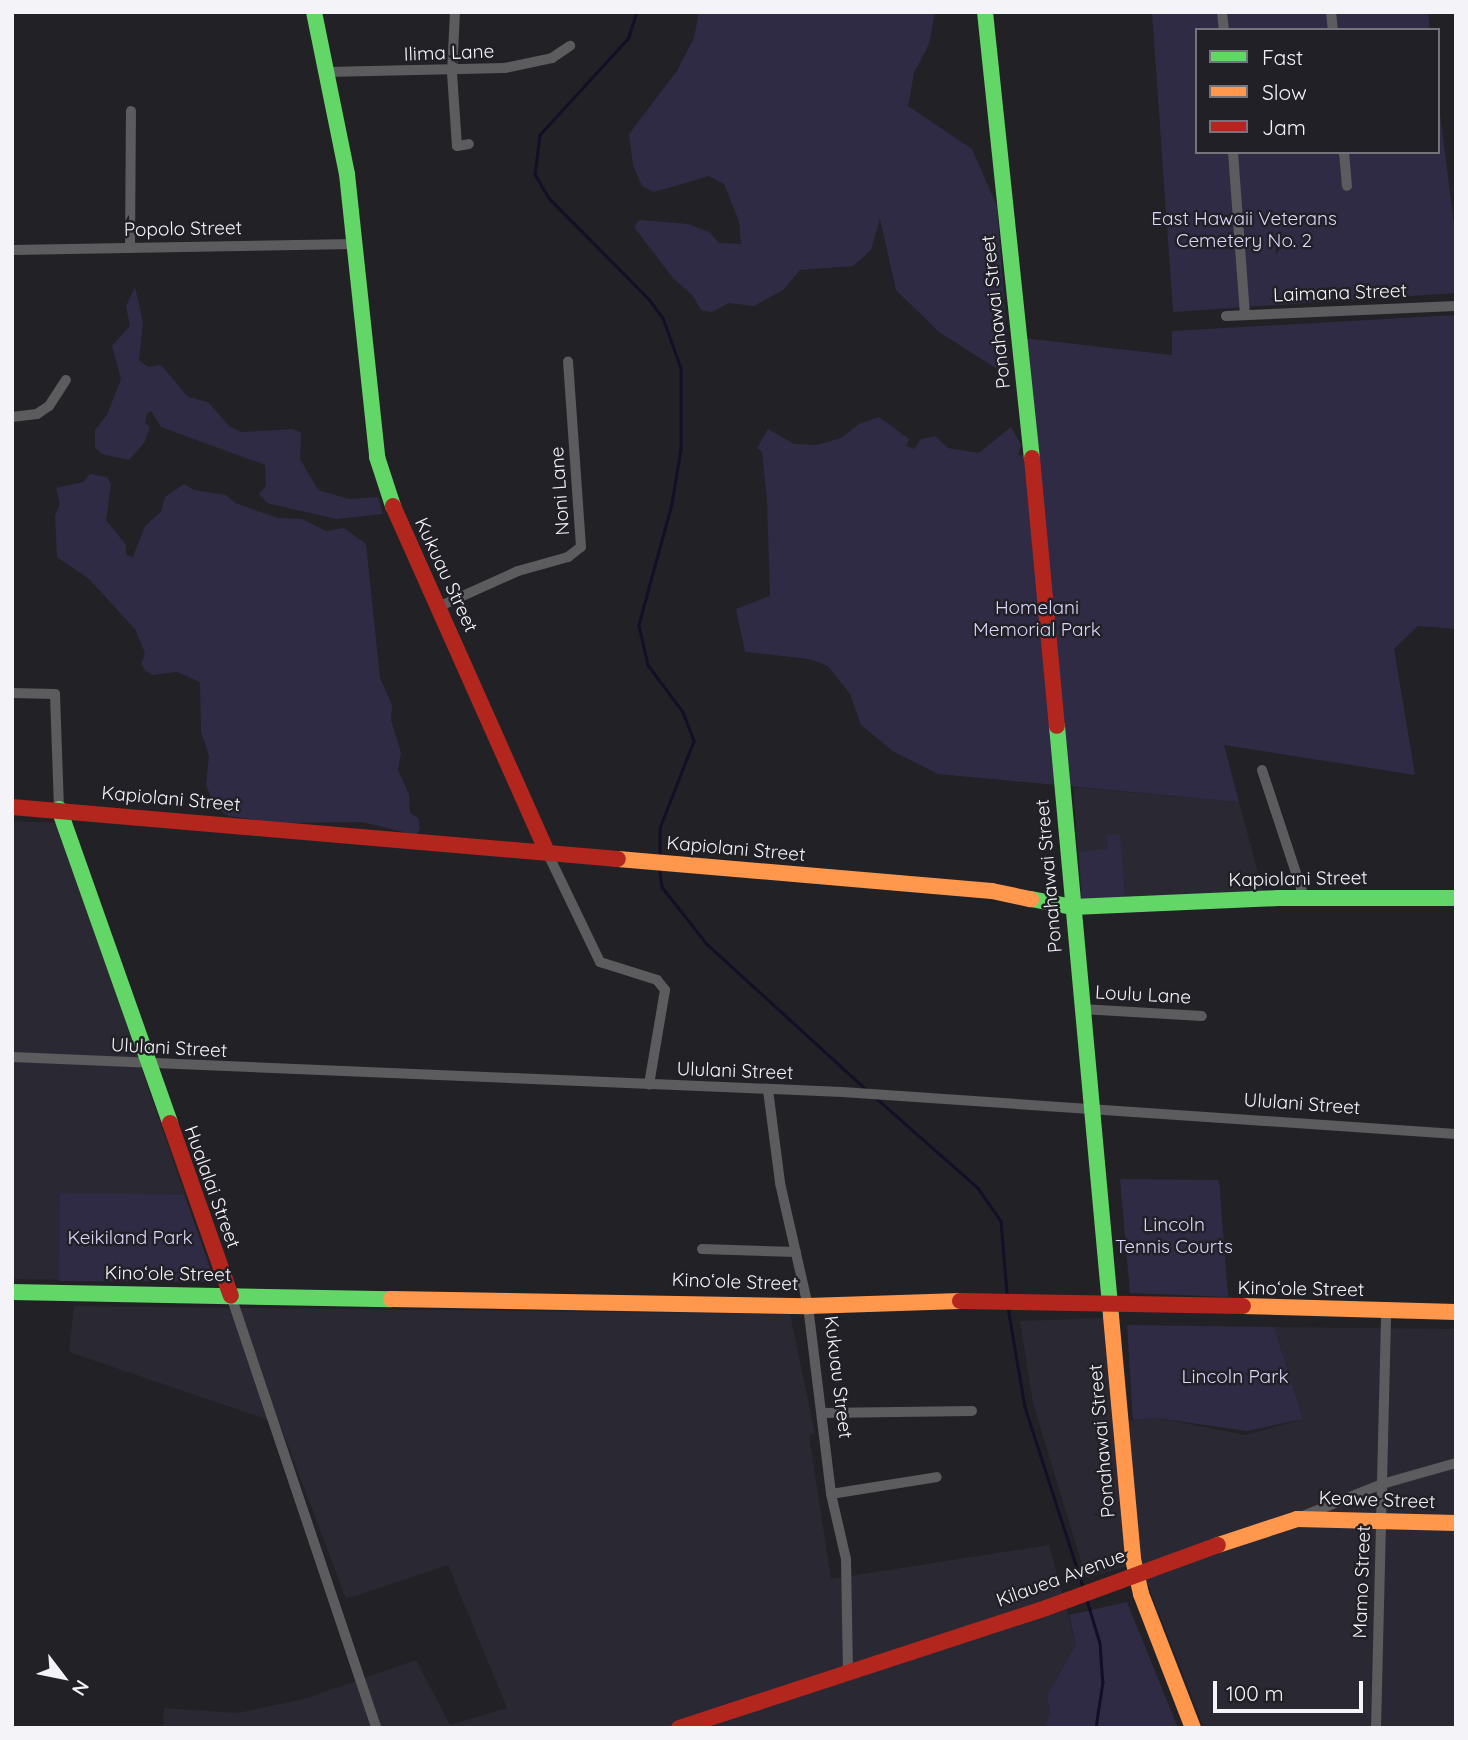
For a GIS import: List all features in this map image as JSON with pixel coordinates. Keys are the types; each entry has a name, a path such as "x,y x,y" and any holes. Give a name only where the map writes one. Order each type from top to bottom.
{"street":[{"name":"Kukuau Street","path":"314,12 347,173 377,457 394,513 547,852 600,961 657,980 665,989 649,1085"},
{"path":"455,12 452,73 457,146 469,144"},
{"name":"Ponahawai Street","path":"985,12 1136,1574 1193,1728"},
{"name":"Ilima Lane","path":"326,72 452,73 538,62 570,47"},
{"path":"130,248 131,111"},
{"path":"1233,154 1245,314"},
{"path":"1344,154 1348,186"},
{"name":"Popolo Street","path":"12,250 354,244"},
{"name":"Laimana Street","path":"1226,316 1456,306"},
{"name":"Noni Lane","path":"438,607 518,571 568,557 581,547 568,361"},
{"path":"12,417 37,414 49,406 66,380"},
{"name":"Hualalai Street","path":"12,693 55,694 59,809 145,1064 231,1296 376,1728"},
{"path":"1262,770 1305,900"},
{"name":"Kapiolani Street","path":"12,807 992,891 1073,907 1456,898"},
{"name":"Loulu Lane","path":"1081,1009 1202,1016"},
{"name":"Ululani Street","path":"12,1057 842,1092 1456,1134"},
{"name":"Kukuau Street","path":"768,1090 780,1183 808,1306 831,1494 846,1559 848,1672"},
{"path":"702,1249 796,1252"},
{"name":"Kinoʻole Street","path":"12,1292 808,1306 1023,1299 1456,1312"},
{"name":"Mamo Street","path":"1376,1728 1385,1311"},
{"path":"822,1413 972,1412"},
{"name":"Kilauea Avenue","path":"679,1728 1073,1597 1297,1519 1382,1484 1456,1464"},
{"path":"831,1494 937,1477"},
{"name":"Keawe Street","path":"1297,1519 1456,1523"}],"shaded area":[{"path":"1073,787 1239,802 1264,895 1082,904"},
{"path":"12,821 57,823 215,1282 12,1279"},
{"path":"74,1306 790,1314 815,1434 809,1435 831,1579 1049,1545 1076,1644 1047,1696 1052,1714 1044,1728 163,1728 164,1708 238,1713 304,1699 416,1660 450,1725 507,1708 448,1565 346,1599 280,1424 69,1352"},
{"path":"1105,1318 1113,1422 1157,1418 1246,1435 1303,1419 1274,1327 1456,1329 1456,1728 1204,1728 1139,1563 1086,1578 1033,1403 1020,1321"}],"green space":[{"path":"699,12 935,12 929,44 914,73 908,106 972,149 997,206 1010,377 939,332 896,290 880,219 871,250 853,266 800,270 783,290 754,306 729,303 712,312 701,310 693,296 673,278 634,227 639,220 688,224 709,232 719,243 741,244 739,221 724,184 709,176 654,192 642,186 633,165 629,134 677,71 694,38"},
{"name":"East Hawaii Veterans Cemetery No. 2","path":"1152,12 1428,12 1430,28 1195,28 1195,154 1440,154 1440,114 1456,240 1456,293 1173,312"},
{"path":"135,287 143,323 139,360 148,367 161,365 188,397 208,402 229,426 241,432 293,429 301,433 300,459 318,490 349,499 378,497 383,514 336,519 267,503 259,494 266,486 265,465 161,427 151,411 147,413 145,423 150,427 144,443 129,460 102,454 95,447 95,430 107,415 121,379 112,346 130,326 126,306"},
{"name":"Homelani Memorial Park","path":"1456,315 1456,629 1418,626 1394,649 1415,775 1224,745 1239,802 938,774 894,752 861,725 850,694 828,666 809,659 745,652 736,609 770,596 767,500 762,452 757,448 768,429 794,444 817,445 841,438 859,424 879,417 909,439 906,446 914,449 921,439 935,436 948,448 979,453 1011,427 1021,445 1018,455 1037,456 1022,338 1172,355 1172,331"},
{"path":"90,474 107,477 111,484 106,520 126,545 126,555 133,557 145,526 161,512 165,497 184,484 194,490 226,495 235,503 278,518 302,519 326,531 344,528 366,544 380,678 392,705 391,720 401,753 398,770 409,794 410,813 418,818 420,829 416,835 362,822 281,823 228,816 215,807 206,785 209,756 201,731 200,682 177,672 152,675 145,670 141,664 145,653 135,629 89,579 57,557 55,515 60,504 56,488 83,482"},
{"path":"1120,834 1125,901 1082,904 1079,852 1108,849 1107,835"},
{"name":"Lincoln Tennis Courts","path":"1120,1179 1219,1180 1228,1297 1130,1293"},
{"name":"Keikiland Park","path":"60,1193 184,1195 215,1282 59,1281"},
{"name":"Lincoln Park","path":"1127,1325 1274,1327 1303,1419 1247,1431 1157,1418 1133,1420"},
{"path":"1127,1602 1178,1728 1044,1728 1051,1714 1047,1696 1076,1644 1069,1615"}],"waterway":[{"path":"637,12 628,39 540,135 535,174 549,198 649,299 663,318 681,368 681,449 672,504 639,625 648,665 683,712 694,741 660,828 660,857"},
{"path":"659,867 662,887 707,944 866,1089"},
{"path":"876,1098 978,1188 1001,1221 1007,1293"},
{"path":"1008,1307 1025,1407 1083,1587"},
{"path":"1086,1597 1100,1643 1103,1682 1096,1728"}],"traffic: fast":[{"path":"314,12 347,174 377,457 393,506"},
{"path":"985,12 1032,458"},
{"path":"1057,726 1111,1316"},
{"path":"59,809 170,1123"},
{"path":"1031,899 1073,907 1278,898 1456,898"},
{"path":"12,1292 391,1299"}],"traffic: slow":[{"path":"618,859 992,891 1031,899"},
{"path":"391,1299 808,1306 960,1301"},
{"path":"1243,1306 1456,1312"},
{"path":"1111,1316 1133,1559 1141,1594 1193,1728"},
{"path":"1218,1545 1297,1519 1456,1523"}],"traffic: jam":[{"path":"1032,458 1057,726"},
{"path":"393,506 547,852"},
{"path":"12,807 618,859"},
{"path":"170,1123 231,1296"},
{"path":"960,1301 1243,1306"},
{"path":"679,1728 1046,1608 1218,1545"}]}
